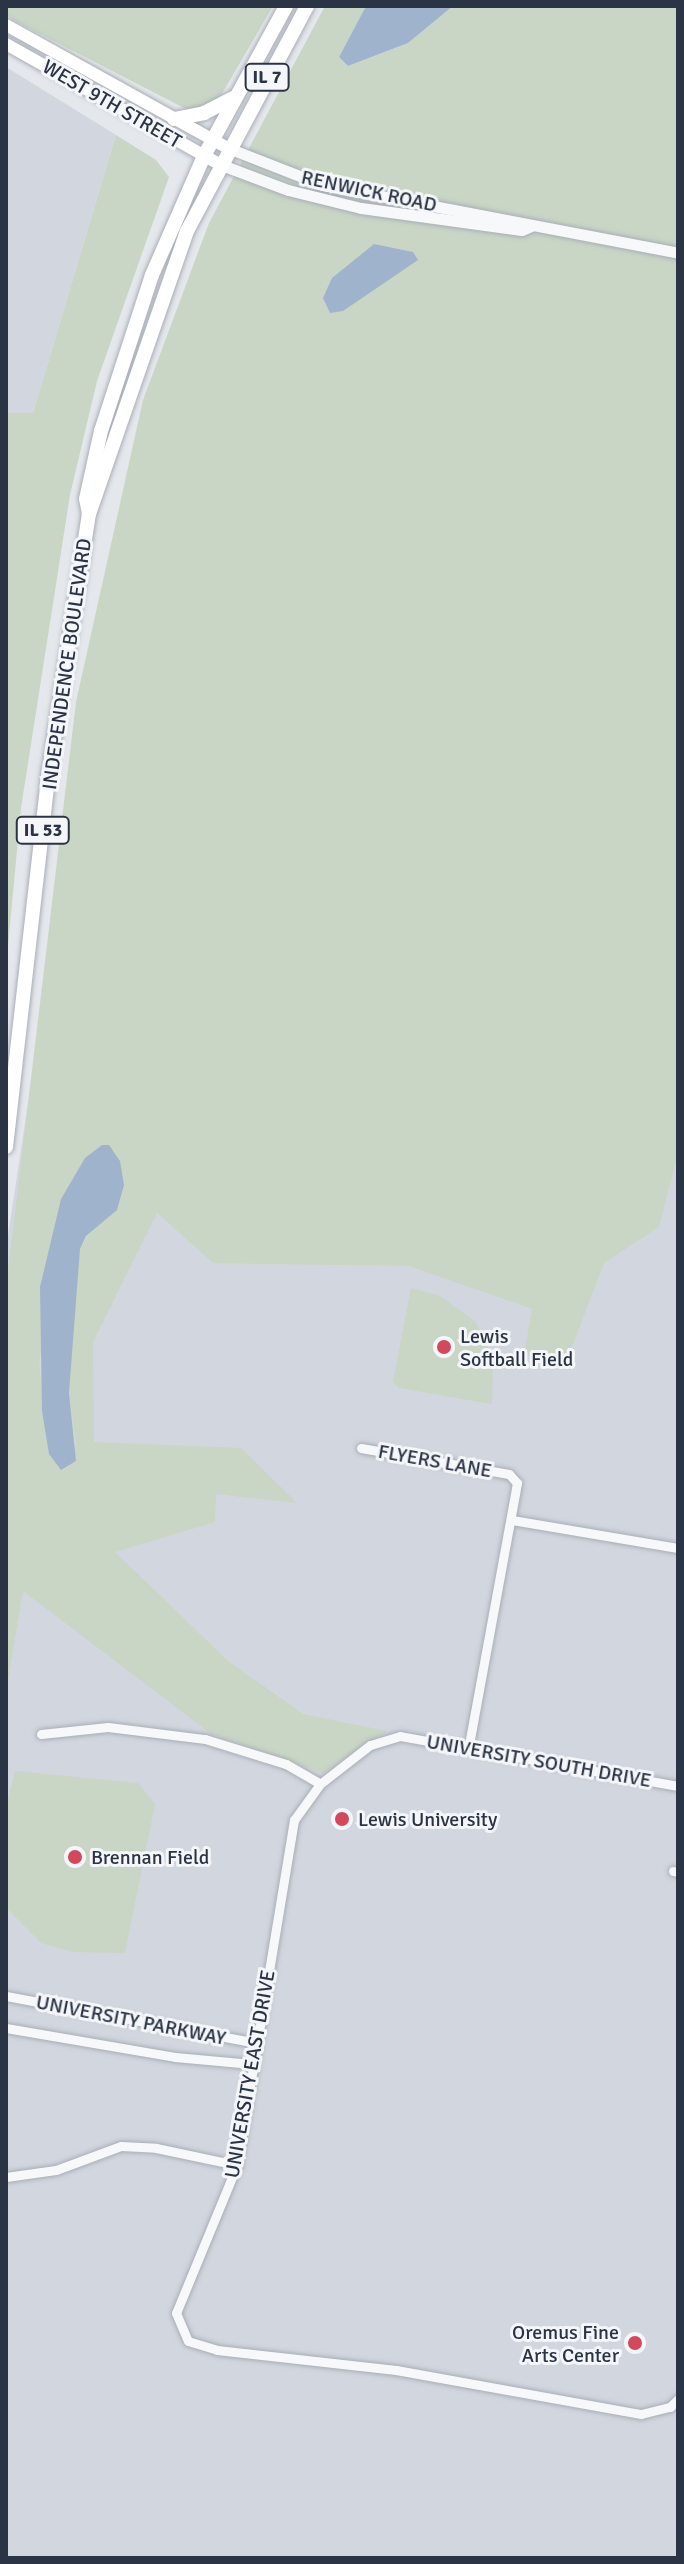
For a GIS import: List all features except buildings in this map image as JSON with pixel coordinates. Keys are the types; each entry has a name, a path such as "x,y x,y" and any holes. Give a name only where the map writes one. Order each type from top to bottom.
{"main road":[{"name":"IL 7","path":"212,140 286,6"},
{"name":"IL 7","path":"228,148 307,6"},
{"name":"WEST 9TH STREET","path":"6,25 212,140"},
{"name":"WEST 9TH STREET","path":"6,44 219,164"},
{"path":"174,119 204,113 235,97"},
{"name":"RENWICK ROAD","path":"212,140 228,148"},
{"name":"INDEPENDENCE BOULEVARD","path":"6,1147 49,772 89,514 89,482 127,345 212,140"},
{"name":"INDEPENDENCE BOULEVARD","path":"89,514 168,282 228,148"}],"street":[{"name":"RENWICK ROAD","path":"228,148 323,185 678,253"},
{"name":"RENWICK ROAD","path":"219,164 288,190 361,208 522,230 531,226"},
{"name":"FLYERS LANE","path":"361,1448 509,1474 517,1483 468,1749"},
{"path":"512,1520 678,1548"},
{"path":"41,1734 108,1727 205,1739 286,1764 320,1784"},
{"name":"UNIVERSITY SOUTH DRIVE","path":"400,1736 678,1786"},
{"name":"UNIVERSITY EAST DRIVE","path":"400,1736 370,1745 320,1784 294,1820 237,2165 177,2305 177,2323 188,2341 217,2350 396,2370 631,2412 651,2413 678,2399"},
{"name":"UNIVERSITY PARKWAY","path":"6,1996 256,2043"},
{"name":"UNIVERSITY PARKWAY","path":"6,2028 175,2057 252,2064"},
{"path":"6,2177 56,2170 121,2146 237,2165"}],"shaded area":[{"path":"6,67 116,135 33,413 6,413"},
{"name":"Lewis University","path":"678,278 678,2558 6,2558 6,1249 104,599"}],"green space":[{"path":"6,6 273,6 223,92 211,107 199,110 186,109 15,21 6,15"},
{"path":"325,6 366,6 339,57 348,66 408,43 453,6 678,6 678,1153 659,1227 604,1263 567,1360 524,1355 532,1309 409,1266 213,1263 157,1213 93,1342 94,1442 241,1448 297,1503 216,1494 215,1522 115,1552 228,1661 303,1714 387,1731 323,1773 210,1733 23,1591 6,1692 6,1288 76,702 143,400 209,223","holes":["85,1158 91,1230 80,1249 76,1274 69,1393 76,1446 49,1454 39,1361"]},
{"path":"116,135 156,160 169,177 97,381 70,495 21,808 6,967 6,413 33,413"},
{"name":"Lewis Softball Field","path":"411,1288 440,1296 475,1321 493,1357 492,1404 399,1388 393,1382"},
{"name":"Brennan Field","path":"15,1771 138,1783 155,1804 125,1953 73,1952 41,1943 6,1908 6,1807"}],"water":[{"path":"366,6 453,6 408,43 348,66 339,57"},
{"path":"374,244 413,252 418,260 343,311 330,313 323,298 332,278"},
{"path":"102,1145 109,1145 120,1161 124,1185 117,1210 86,1236 80,1249 69,1393 76,1461 61,1470 49,1454 42,1411 40,1287 61,1199 85,1158"}],"place":[{"name":"Lewis Softball Field","path":"444,1347"},
{"name":"Lewis University","path":"342,1819"},
{"name":"Brennan Field","path":"75,1857"},
{"name":"Oremus Fine Arts Center","path":"635,2343"}]}
